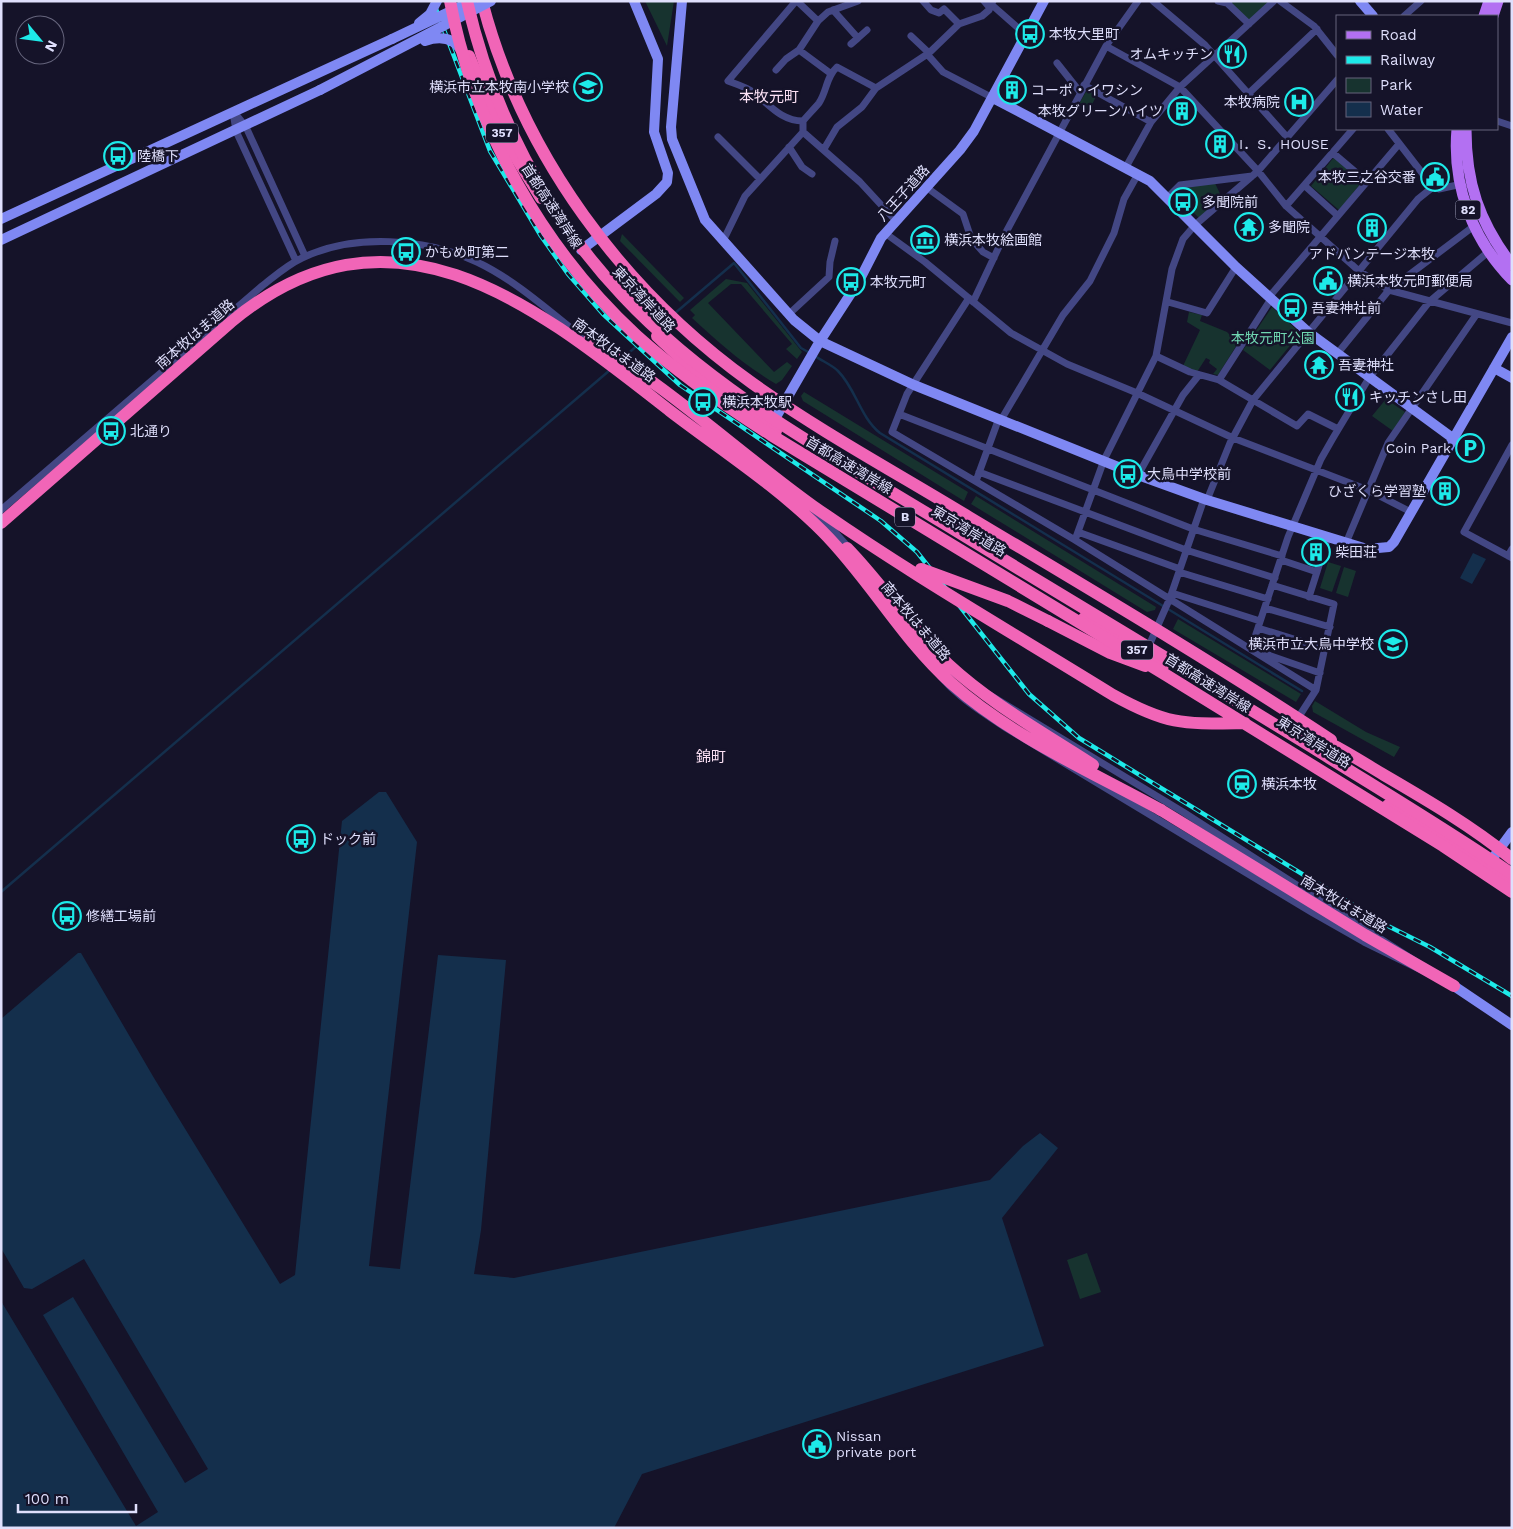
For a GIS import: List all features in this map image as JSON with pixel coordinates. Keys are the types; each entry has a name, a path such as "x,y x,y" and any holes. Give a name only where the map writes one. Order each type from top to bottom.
{"highway":[{"name":"東京湾岸道路","path":"451,1 489,106 516,159 546,204 620,298 676,355 701,377 770,427 1509,878"},
{"name":"首都高速湾岸線","path":"451,1 476,94 514,177 559,247 591,287 637,336 698,386 771,435 1166,674 1436,842 1512,892"},
{"name":"首都高速湾岸線","path":"467,1 479,48 493,88 510,129 549,202 572,236 611,282 677,346 742,396 808,440 1258,714 1509,878"},
{"name":"東京湾岸道路","path":"482,1 499,59 531,131 566,190 637,282 682,327 719,358 783,405 1157,630 1298,718 1512,858"},
{"name":"南本牧はま道路","path":"1,518 235,314 264,293 298,277 328,267 356,261 384,259 411,261 463,272 530,306 626,373 822,524 865,567 933,649 969,681 1160,810 1307,900 1454,986"},
{"name":"南本牧はま道路","path":"1,523 252,305 274,291 329,270 356,264 397,263 423,266 462,275 497,290 573,338 786,499 823,532 849,562 906,636 953,684 986,710 1022,734 1160,810"},
{"path":"530,306 628,365 811,504 847,529 906,568 1130,705 1158,718 1183,724 1271,724 1312,734 1405,787 1512,858"},
{"path":"716,446 826,516 906,562 930,574 1014,604 1110,653 1166,674"}],"main road":[{"path":"1484,15 1489,1"},
{"path":"1493,15 1498,1"},
{"name":"82","path":"1457,130 1456,161 1464,184 1474,226 1488,252 1512,280"},
{"name":"82","path":"1466,130 1464,184 1489,230 1512,265"}],"street":[{"path":"392,39 425,18 434,8 437,1"},
{"path":"1,219 472,1"},
{"path":"1,240 241,129 396,52 491,1"},
{"path":"581,250 656,194 668,179 654,126 658,59 634,1"},
{"path":"682,1 671,127 672,139 701,214 788,314 820,341 914,385 1138,475 1205,499 1367,550 1389,547 1454,439 1512,337"},
{"path":"803,121 795,121 771,109 752,92 728,81 797,1 818,21"},
{"path":"776,70 786,59 799,50 818,21 833,10 858,1"},
{"path":"923,1 939,13 944,9 959,24"},
{"path":"984,1 992,5 1026,35"},
{"name":"八王子道路","path":"770,427 820,341 859,281 885,233 967,142 993,98 1044,1"},
{"path":"1138,1 1106,46 971,300 935,348 907,394 892,432 1171,596 1316,690"},
{"path":"1153,1 1205,45 1247,95 1287,137"},
{"path":"1218,1 1228,2 1249,24"},
{"path":"1126,167 1151,122 1180,87 1274,1"},
{"path":"1280,1 1317,29 1336,54"},
{"path":"1360,1 1372,15"},
{"path":"1405,15 1421,1"},
{"path":"824,150 836,126 862,107 876,88 928,53 959,24 982,16 992,5"},
{"path":"833,10 858,38"},
{"path":"1247,95 1317,29"},
{"path":"851,44 867,30"},
{"path":"911,36 943,72 1150,181 1236,267 1308,332 1454,439"},
{"path":"396,52 438,38 455,43 462,52 483,104 499,134 516,159"},
{"path":"1106,46 1180,87 1286,206 1359,271 1389,290 1476,315 1512,323"},
{"path":"799,50 830,73"},
{"path":"1057,63 1082,89 1151,122"},
{"path":"724,239 745,196 803,132 803,121 818,104 827,86 830,73 837,68 876,88"},
{"path":"1075,540 1104,460 1156,356 1168,302 1172,269 1183,239 1195,225 1255,173 1336,81"},
{"path":"233,112 305,256"},
{"path":"1498,121 1512,126"},
{"path":"241,129 296,261"},
{"path":"1286,206 1352,130"},
{"path":"1389,130 1433,187 1439,189 1464,184"},
{"path":"803,132 860,182 896,221"},
{"path":"718,137 760,179"},
{"path":"1219,380 1270,298 1320,235 1399,144"},
{"path":"789,147 802,167 812,174"},
{"path":"1333,153 1366,181"},
{"path":"1168,197 1180,184 1255,173"},
{"path":"976,481 1000,419 1063,315 1090,281 1114,233 1124,199 1138,174"},
{"path":"1305,186 1338,214"},
{"path":"926,187 963,214 970,235 976,244 983,252 994,258"},
{"path":"1145,655 1171,596 1205,499 1253,400 1418,198 1433,187"},
{"path":"1337,354 1389,290 1474,226"},
{"path":"885,233 1011,333 1067,364 1137,393 1233,438 1368,490 1411,512"},
{"path":"1,510 262,286 296,261 305,256 352,244 406,241 454,252 501,275 834,531 846,545 899,622 927,657 937,675 961,697 1006,728 1313,913 1364,942 1454,986"},
{"path":"788,314 829,277 835,241"},
{"path":"1251,649 1281,558 1316,471 1338,429 1369,378 1429,302 1488,252"},
{"path":"1168,302 1207,313 1236,267"},
{"path":"1346,543 1388,443 1476,315"},
{"path":"1156,356 1199,375 1219,380 1297,426 1308,414 1338,429"},
{"path":"1494,368 1512,378"},
{"path":"1138,475 1183,395 1199,375"},
{"path":"899,414 1194,529 1317,572"},
{"path":"1510,554 1464,532 1512,445"},
{"path":"979,472 1274,581 1309,597 1334,604 1316,690 1298,718"},
{"path":"1078,532 1179,571 1268,599"},
{"path":"1309,597 1328,537"},
{"path":"1171,596 1259,624 1326,649"},
{"path":"1265,608 1330,627"},
{"path":"1251,649 1320,673"},
{"path":"927,657 1183,812 1454,986"},
{"path":"1487,866 1512,832"},
{"path":"1509,878 1512,863"},
{"name":"南本牧はま道路","path":"1454,986 1512,1026"}],"green space":[{"path":"645,1 674,1 667,46"},
{"path":"1232,1 1272,1 1249,21 1230,3"},
{"path":"1087,90 1097,95 1089,110 1079,104"},
{"path":"1334,157 1362,179 1362,182 1339,210 1311,186"},
{"path":"1214,181 1222,198 1199,218 1176,195 1185,186"},
{"path":"622,234 684,298 680,302 620,241"},
{"path":"726,279 747,283 802,352 797,359 786,349 792,344 741,284 731,284 708,303 774,372 787,362 792,366 782,380 776,384 743,362 692,318 695,315 690,310"},
{"name":"本牧元町公園","path":"1272,307 1298,331 1297,337 1270,370 1243,350"},
{"path":"1189,312 1202,315 1200,321 1227,332 1238,343 1218,375 1213,374 1217,369 1206,358 1197,372 1183,366 1200,330 1187,322"},
{"path":"804,392 968,492 964,501 803,401 801,396"},
{"path":"1386,399 1405,412 1393,431 1372,416"},
{"path":"976,496 1156,607 1155,610 1147,612 971,504"},
{"path":"1328,562 1341,566 1332,592 1320,588"},
{"path":"1344,567 1356,571 1348,597 1336,593"},
{"path":"1178,619 1301,694 1296,702 1173,629"},
{"path":"1315,701 1366,732 1400,747 1394,757 1313,712 1312,706"},
{"path":"1087,1253 1101,1292 1080,1299 1067,1260"}],"water":[{"path":"1473,553 1486,559 1472,584 1460,578"},
{"path":"379,792 386,792 417,842 369,1266 400,1269 438,955 506,960 481,1230 474,1274 514,1278 990,1180 1023,1146 1040,1133 1058,1148 1002,1218 1044,1346 642,1474 614,1528 1,1528 1,1301 136,1526 158,1512 43,1315 73,1297 185,1483 208,1469 84,1259 32,1289 24,1288 1,1248 1,1019 78,953 81,953 154,1078 280,1284 295,1275 342,821"}],"waterway":[{"path":"674,314 734,263 801,348 810,353"},
{"path":"659,327 668,319"},
{"path":"623,358 640,343"},
{"path":"815,356 836,369 844,378 868,419 880,433 1302,691"},
{"path":"1,892 610,370"}],"railway":[{"path":"433,1 490,151 541,236 568,274 603,314 680,385 881,521 917,552 1029,694 1079,738 1384,924 1430,947 1512,996"}],"place":[{"name":"本牧大里町","path":"1030,34"},
{"name":"オムキッチン","path":"1232,54"},
{"name":"横浜市立本牧南小学校","path":"588,87"},
{"name":"コーポ・イワシン","path":"1012,90"},
{"name":"本牧病院","path":"1299,102"},
{"name":"本牧グリーンハイツ","path":"1182,111"},
{"name":"I．S．HOUSE","path":"1220,144"},
{"name":"陸橋下","path":"118,156"},
{"name":"本牧三之谷交番","path":"1435,177"},
{"name":"多聞院前","path":"1183,202"},
{"name":"多聞院","path":"1249,227"},
{"name":"アドバンテージ本牧","path":"1372,228"},
{"name":"横浜本牧絵画館","path":"925,240"},
{"name":"かもめ町第二","path":"406,252"},
{"name":"横浜本牧元町郵便局","path":"1328,281"},
{"name":"本牧元町","path":"851,282"},
{"name":"吾妻神社前","path":"1292,308"},
{"name":"吾妻神社","path":"1319,365"},
{"name":"キッチンさし田","path":"1350,397"},
{"name":"横浜本牧駅","path":"703,402"},
{"name":"北通り","path":"111,431"},
{"name":"Coin Park","path":"1470,448"},
{"name":"大鳥中学校前","path":"1128,474"},
{"name":"ひざくら学習塾","path":"1445,491"},
{"name":"柴田荘","path":"1316,552"},
{"name":"横浜市立大鳥中学校","path":"1393,644"},
{"name":"横浜本牧","path":"1242,784"},
{"name":"ドック前","path":"301,839"},
{"name":"修繕工場前","path":"67,916"},
{"name":"Nissan private port","path":"817,1444"}],"district":[{"name":"本牧元町","path":"769,97"},
{"name":"錦町","path":"711,757"}]}
